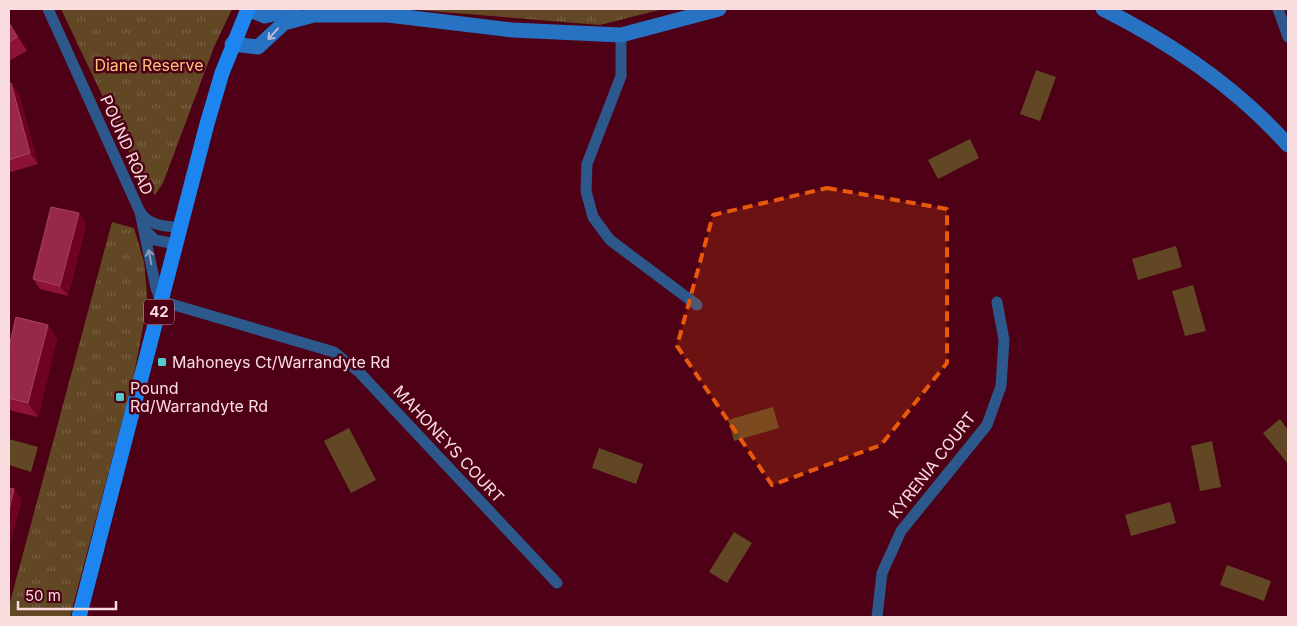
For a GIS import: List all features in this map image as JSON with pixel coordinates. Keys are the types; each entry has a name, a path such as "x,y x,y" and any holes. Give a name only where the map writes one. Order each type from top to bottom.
{"main road":[{"path":"248,9 264,16 298,12 369,14 402,16 512,30 621,35 718,9"},
{"name":"42","path":"79,617 215,97 232,44 248,9"},
{"path":"336,9 369,14"},
{"path":"1103,9 1185,57 1242,99 1288,145"},
{"path":"232,44 258,46 298,12"}],"street":[{"name":"POUND ROAD","path":"48,9 140,212 156,288 161,301"},
{"path":"1278,9 1288,37"},
{"path":"621,35 621,76 587,164 586,191 593,217 610,240 697,305"},
{"name":"POUND ROAD","path":"140,212 152,223 180,228"},
{"path":"144,228 149,236 155,240 176,244"},
{"name":"MAHONEYS COURT","path":"161,301 334,352 359,372 557,583"},
{"name":"KYRENIA COURT","path":"877,617 882,573 901,531 986,425 1001,386 1004,340 997,302"}],"highlighted area":[{"path":"827,188 947,209 947,363 881,445 772,485 677,346 713,215"}],"green space":[{"name":"Diane Reserve","path":"61,9 232,9 214,47 163,183 155,195 141,177"},
{"path":"405,9 663,9 600,25"},
{"path":"1036,70 1056,77 1040,121 1020,114"},
{"path":"970,139 979,158 938,179 928,160"},
{"path":"112,222 134,228 144,262 147,294 146,311 133,380 70,617 9,617 9,606"},
{"path":"1176,246 1182,267 1138,280 1132,259"},
{"path":"1193,285 1206,331 1185,336 1172,291"},
{"path":"773,407 779,428 734,441 728,420"},
{"path":"1280,419 1288,430 1288,464 1263,433"},
{"path":"349,428 376,480 351,493 324,441"},
{"path":"9,439 38,447 31,472 9,465"},
{"path":"1212,441 1221,487 1200,491 1191,446"},
{"path":"599,448 643,464 636,484 592,468"},
{"path":"1170,502 1176,523 1131,536 1125,515"},
{"path":"734,532 752,543 727,583 709,572"},
{"path":"1227,565 1271,581 1264,601 1220,585"}],"building":[{"path":"9,23 17,37 9,42"},
{"path":"11,83 30,153 9,160 9,84"},
{"path":"51,207 79,213 60,286 33,279"},
{"path":"16,317 48,325 28,403 9,398 9,347"},
{"path":"9,488 14,489 9,510"}],"place":[{"name":"Mahoneys Ct/Warrandyte Rd","path":"162,362"},
{"name":"Pound Rd/Warrandyte Rd","path":"120,397"}]}
